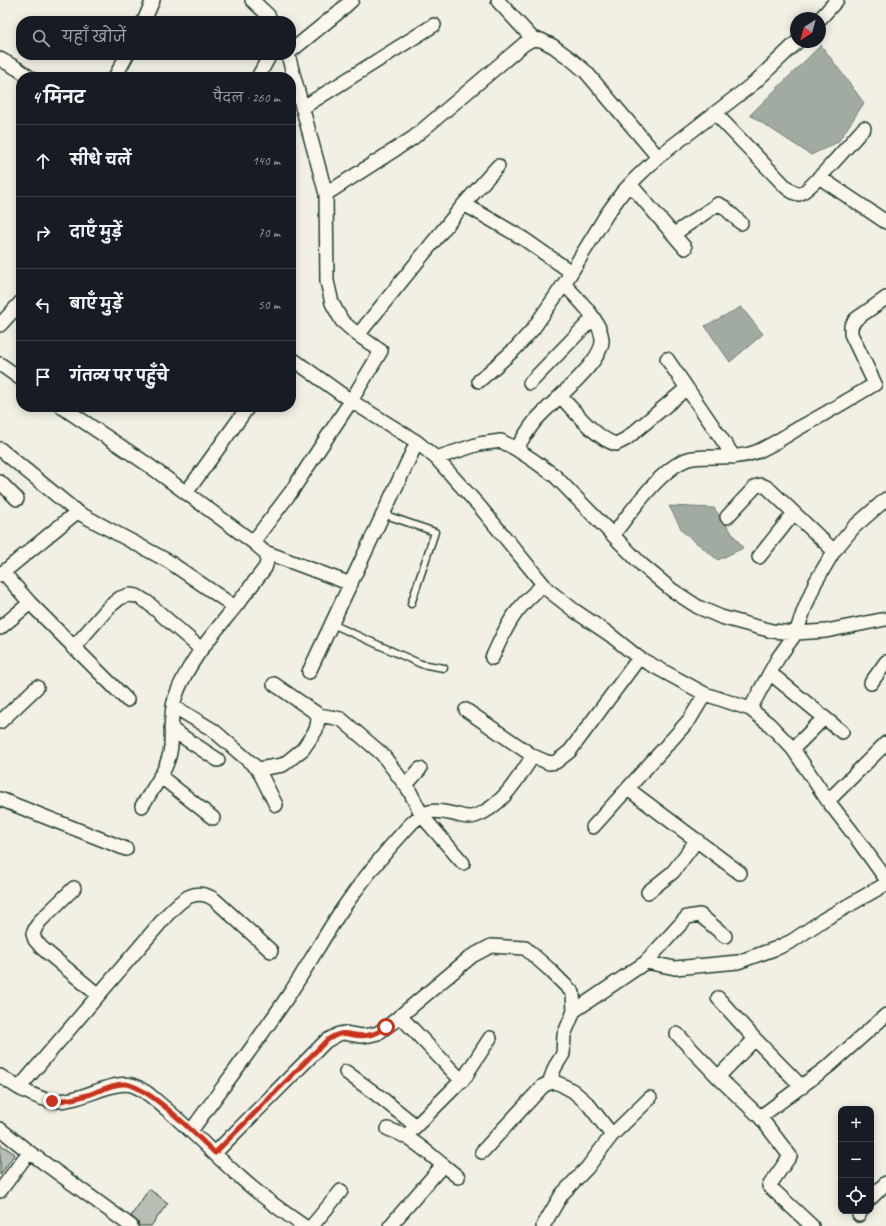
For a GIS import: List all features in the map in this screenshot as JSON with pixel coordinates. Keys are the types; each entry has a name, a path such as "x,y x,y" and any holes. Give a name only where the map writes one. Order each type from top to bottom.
{"street":[{"path":"146,16 154,0"},
{"path":"253,0 268,16"},
{"path":"296,48 352,0"},
{"path":"826,12 837,0"},
{"path":"498,1 533,39"},
{"path":"302,108 434,25"},
{"path":"326,194 413,138 524,44 533,39 541,40 553,46 586,72 658,157"},
{"path":"479,381 515,349 533,329 568,278 607,214 630,184 658,157 754,83 792,48"},
{"path":"0,59 22,72"},
{"path":"118,72 124,60"},
{"path":"261,72 267,60"},
{"path":"289,60 292,72"},
{"path":"252,542 291,492 351,401 381,350 358,335 342,321 332,303 327,281 326,194 296,85"},
{"path":"715,113 786,187 797,194 801,194 819,177 864,128"},
{"path":"358,335 464,204 498,166"},
{"path":"819,177 886,222"},
{"path":"630,184 686,248"},
{"path":"464,204 524,239 568,278 593,318 599,329 602,340 596,357 584,372 536,421 516,449"},
{"path":"674,234 718,204 724,207 740,223"},
{"path":"613,535 646,493 677,465 691,458 734,458 756,452 780,440 876,384 851,334 851,326 856,319 886,298"},
{"path":"0,325 16,307"},
{"path":"530,383 593,318"},
{"path":"667,359 734,458"},
{"path":"296,362 351,401 416,442 436,458 480,507 543,585 575,611 609,634 639,658 705,694 750,709 769,724 793,748 828,801 886,879"},
{"path":"0,364 16,375"},
{"path":"560,396 599,436 608,442 616,444 626,439 687,388"},
{"path":"69,412 147,464 265,552 351,584"},
{"path":"186,493 244,412"},
{"path":"436,458 479,444 501,441 516,449 555,476 642,566 672,590 698,607 721,617 772,631 796,633 826,631 886,619"},
{"path":"309,672 416,442"},
{"path":"0,449 77,512 168,561 235,607"},
{"path":"0,482 17,499"},
{"path":"727,517 755,487 760,485 768,488 834,551"},
{"path":"750,709 778,658 796,633 815,583 834,551 854,527 886,499"},
{"path":"77,512 1,573 127,700"},
{"path":"759,556 794,513"},
{"path":"142,806 169,759 173,706 186,674 201,649 265,568 268,562 265,552"},
{"path":"492,658 506,628 519,608 543,585"},
{"path":"74,648 109,607 120,598 129,595 137,596 147,602 201,649"},
{"path":"0,628 30,603"},
{"path":"466,710 533,756 549,763 556,762 564,758 570,751 639,658"},
{"path":"871,683 886,662"},
{"path":"770,673 842,732"},
{"path":"274,684 319,715 341,719 382,754 406,786 421,814 463,863"},
{"path":"0,722 37,687"},
{"path":"593,826 690,719 705,694"},
{"path":"173,706 213,730 258,769 276,804"},
{"path":"258,769 283,765 303,748 316,730 319,715"},
{"path":"793,748 824,718"},
{"path":"171,729 218,760"},
{"path":"828,801 886,743"},
{"path":"191,1131 290,994 357,888 407,828 421,814 433,811 467,818 484,812 507,792 533,756"},
{"path":"406,786 420,769"},
{"path":"160,776 213,818"},
{"path":"628,789 740,873"},
{"path":"0,799 126,849"},
{"path":"648,892 673,872 696,840"},
{"path":"646,962 676,968 738,962 792,941 823,920 886,884"},
{"path":"74,888 40,921 33,934 35,940 42,948 98,995"},
{"path":"19,1088 176,905 194,894 208,895 215,900 271,951"},
{"path":"574,1011 646,962 687,917 700,915 725,936"},
{"path":"215,1153 326,1041 334,1036 344,1033 361,1036 378,1033 472,956 491,946 525,948 573,993 574,1011 564,1036 563,1054 548,1083 537,1092 482,1152"},
{"path":"718,998 755,1039 802,1087"},
{"path":"760,1117 830,1065 886,1015"},
{"path":"400,1016 462,1081"},
{"path":"676,1034 760,1117 790,1156 769,1186 812,1226"},
{"path":"462,1081 490,1038"},
{"path":"718,1077 755,1039"},
{"path":"406,1136 484,1059"},
{"path":"346,1072 416,1126"},
{"path":"0,1076 19,1088 40,1098 52,1101 76,1099 123,1084 133,1085 150,1096 272,1203 304,1226"},
{"path":"548,1083 555,1082 562,1084 583,1099 612,1135"},
{"path":"543,1226 562,1194 587,1168 612,1135 650,1098"},
{"path":"0,1129 29,1152 131,1226"},
{"path":"388,1129 406,1136 415,1142 458,1177"},
{"path":"0,1191 29,1152"},
{"path":"390,1226 443,1165"},
{"path":"874,1195 886,1183"},
{"path":"312,1226 342,1191"}],"lane":[{"path":"383,514 435,532 411,604"},
{"path":"332,624 421,664 444,668"}],"shaded area":[{"path":"818,48 823,48 864,103 838,142 811,155 750,115"},
{"path":"741,307 763,334 730,362 705,326"},
{"path":"669,506 714,508 743,548 718,560 683,532"}],"building":[{"path":"0,1144 15,1154 0,1175"},
{"path":"149,1189 168,1203 151,1226 139,1226 138,1222 131,1216"}],"route":[{"path":"52,1101 76,1099 123,1084 133,1085 150,1096 215,1153 326,1041 334,1036 344,1033 361,1036 370,1035 378,1033 386,1027"}]}
